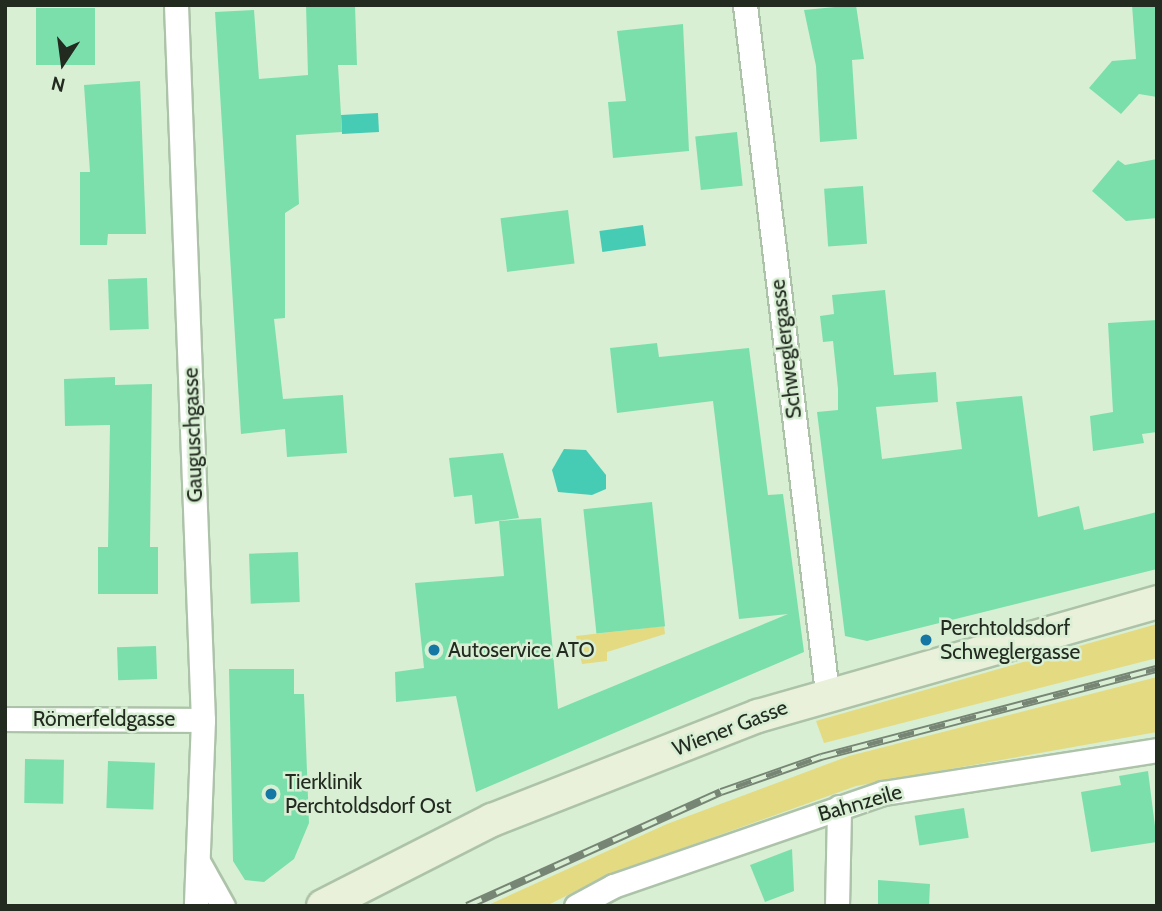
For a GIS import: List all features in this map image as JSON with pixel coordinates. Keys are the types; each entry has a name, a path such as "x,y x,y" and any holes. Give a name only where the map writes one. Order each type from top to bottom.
{"main road":[{"name":"Wiener Gasse","path":"323,906 492,820 827,693 1157,602"}],"street":[{"name":"Gauguschgasse","path":"176,5 203,720 200,865 196,906"},
{"name":"Schweglergasse","path":"745,5 827,693"},
{"name":"Römerfeldgasse","path":"5,719 203,720"},
{"name":"Bahnzeile","path":"576,906 613,886 883,793 1157,750"},
{"path":"837,906 839,807"},
{"path":"200,865 223,906"}],"shaded area":[{"path":"1157,624 1157,658 824,743 816,721"},
{"path":"664,626 665,634 607,652 607,661 582,664 576,636"},
{"path":"1157,677 1157,732 856,786 608,875 546,906 486,906 667,824 849,756"}],"water":[{"path":"378,113 379,132 342,134 341,115"},
{"path":"643,225 646,246 602,252 599,231"},
{"path":"564,449 586,450 606,475 606,489 592,495 558,492 552,470"}],"building":[{"path":"306,5 355,5 357,65 338,65 342,132 296,135 299,204 285,213 285,318 274,319 283,399 343,395 347,453 287,457 285,429 241,434 215,12 254,10 259,79 308,75"},
{"path":"856,5 864,59 852,60 857,139 820,142 816,66 804,10"},
{"path":"1132,5 1157,5 1157,97 1139,94 1121,114 1089,88 1112,61 1136,59"},
{"path":"36,8 95,8 95,65 36,65"},
{"path":"683,24 689,151 613,158 608,102 626,101 617,31"},
{"path":"140,81 146,234 108,234 107,245 80,245 80,172 90,172 84,85"},
{"path":"737,132 743,186 701,190 695,136"},
{"path":"1157,159 1157,218 1126,221 1092,191 1118,160 1125,165"},
{"path":"863,186 867,244 828,247 824,189"},
{"path":"568,210 575,264 507,272 501,218"},
{"path":"147,278 149,329 110,330 108,279"},
{"path":"885,290 894,375 936,372 938,402 876,407 882,459 962,449 956,402 1022,396 1038,517 1079,506 1084,530 1157,512 1157,569 867,641 845,636 817,412 838,410 838,389 833,341 823,342 820,316 834,314 832,295"},
{"path":"1157,320 1157,432 1142,434 1144,443 1093,451 1090,416 1113,412 1108,323"},
{"path":"657,343 659,357 749,348 768,495 783,494 804,652 476,792 456,696 396,702 395,672 424,668 415,583 504,576 499,521 541,518 558,709 788,614 739,619 713,401 617,413 610,348"},
{"path":"115,377 115,385 152,384 150,547 158,547 158,594 98,594 98,547 108,547 110,425 65,426 64,379"},
{"path":"503,453 519,518 475,524 472,495 454,497 449,458"},
{"path":"652,502 665,626 596,634 583,509"},
{"path":"298,552 300,602 251,604 249,554"},
{"path":"156,646 157,679 118,680 117,647"},
{"name":"Tierklinik Perchtoldsdorf Ost","path":"229,669 294,669 294,694 304,694 309,823 294,859 264,882 245,880 233,861"},
{"path":"25,759 64,760 63,804 24,803"},
{"path":"108,761 155,763 153,810 106,808"},
{"path":"1148,771 1157,842 1091,852 1081,792 1121,785 1119,776"},
{"path":"964,808 969,838 919,845 915,816"},
{"path":"792,849 794,891 765,902 750,865"},
{"path":"878,880 930,884 929,906 878,906"}],"railway":[{"path":"467,906 721,792 821,757 1157,669"}],"place":[{"name":"Perchtoldsdorf Schweglergasse","path":"926,640"},
{"name":"Autoservice ATO","path":"434,650"},
{"name":"Tierklinik Perchtoldsdorf Ost","path":"271,794"}]}
